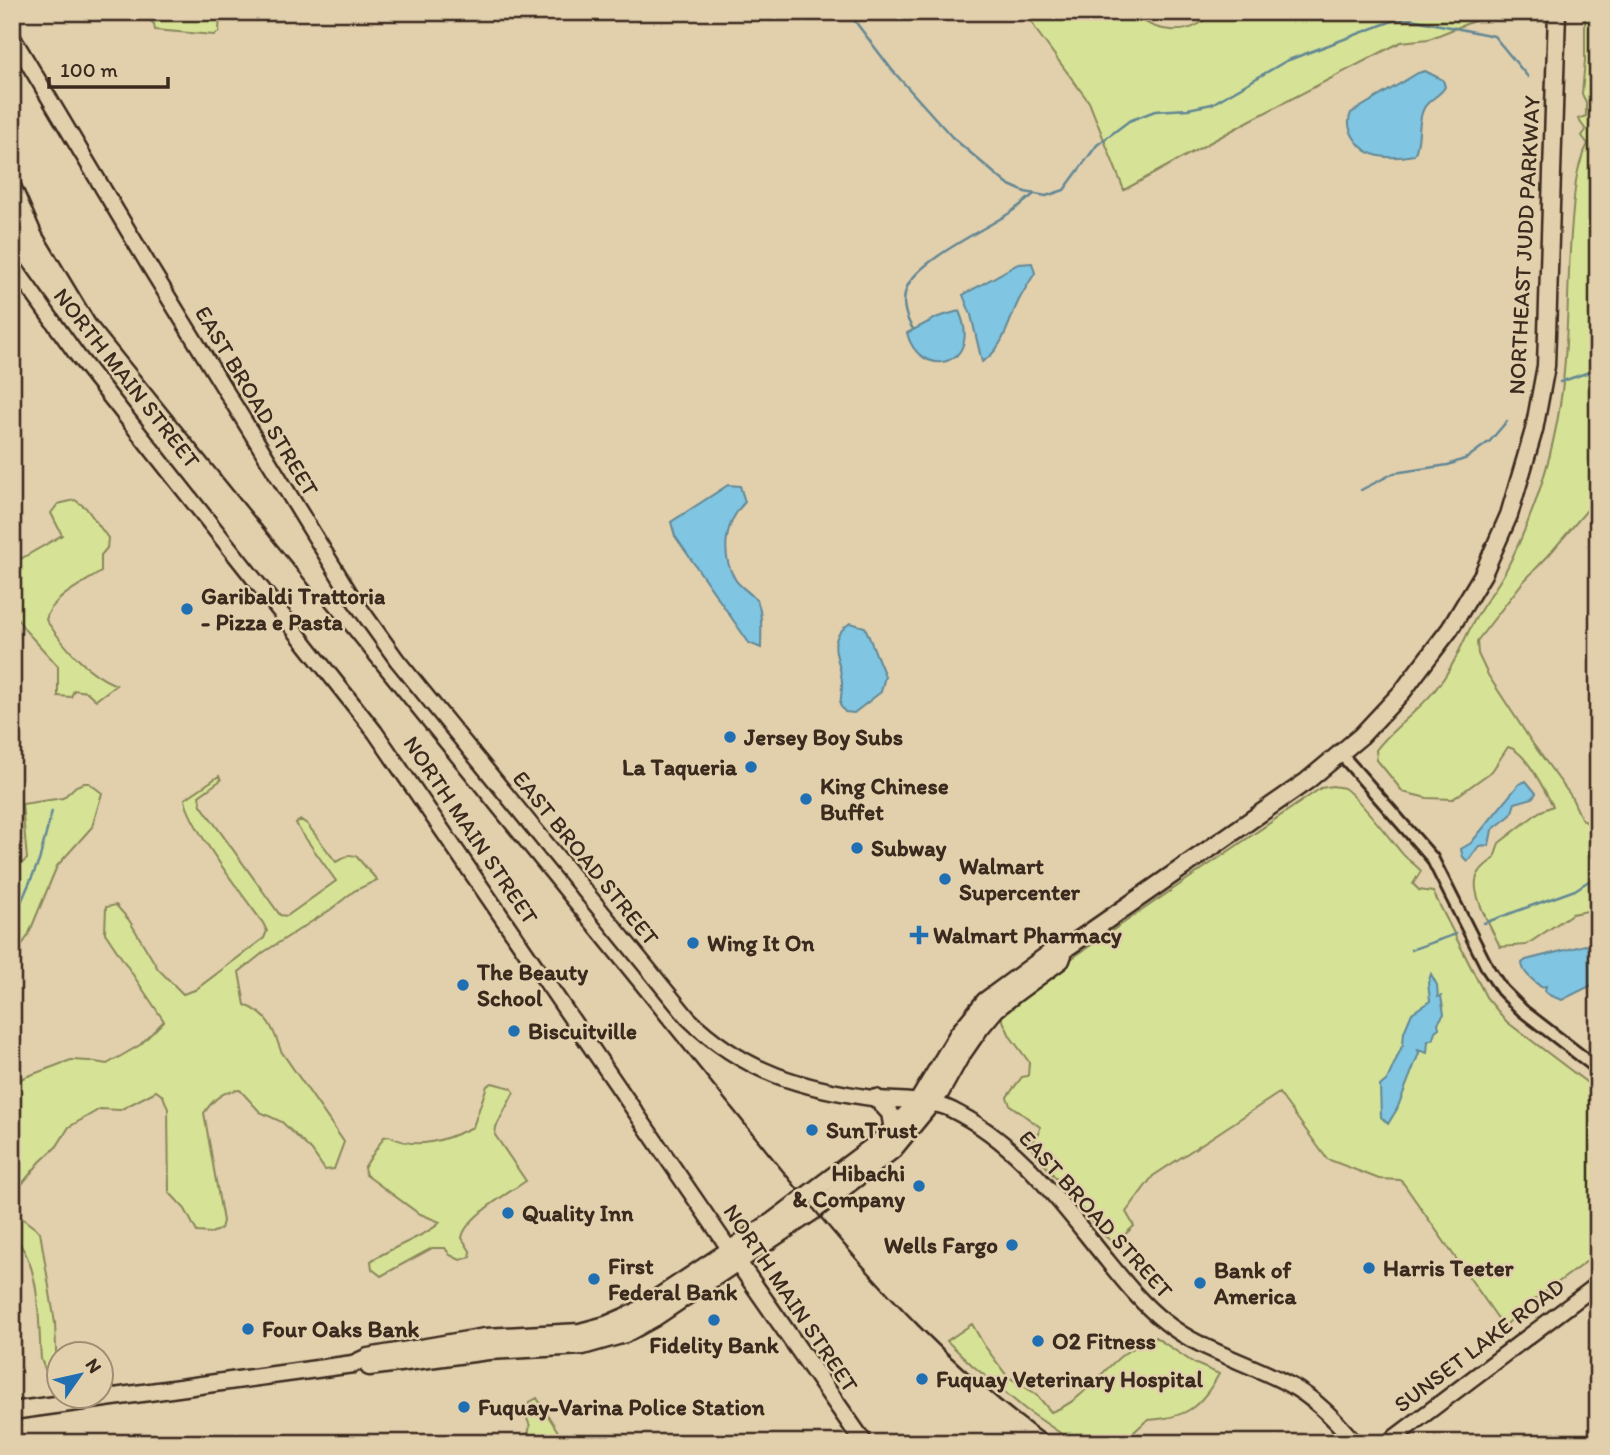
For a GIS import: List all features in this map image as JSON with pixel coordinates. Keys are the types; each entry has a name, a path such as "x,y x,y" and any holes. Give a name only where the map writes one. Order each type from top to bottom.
{"highway":[{"name":"NORTHEAST JUDD PARKWAY","path":"12,1411 353,1364 368,1357 485,1337 580,1332 606,1325 636,1312 815,1210 876,1165 905,1137 958,1034 985,1001 1054,950 1065,949 1298,788 1341,754 1403,691 1450,629 1483,574 1509,515 1534,430 1546,366 1557,12"},
{"path":"876,1098 890,1113 892,1130"},
{"name":"NORTHEAST JUDD PARKWAY","path":"353,1364 369,1367 488,1351 583,1346 625,1334 667,1310 924,1104"},
{"name":"NORTH MAIN STREET","path":"734,1256 864,1443"},
{"path":"550,1349 574,1341 580,1332"}],"main road":[{"name":"EAST BROAD STREET","path":"12,36 157,280 352,597 397,660 663,989 701,1031 748,1062 803,1086 949,1108 964,1116 1014,1152 1036,1174 1133,1292 1162,1321 1203,1346 1300,1391 1328,1413 1355,1443"},
{"name":"NORTH MAIN STREET","path":"12,264 77,355 369,724 734,1256"},
{"name":"SUNSET LAKE ROAD","path":"1387,1443 1598,1284"}],"street":[{"path":"1341,754 1432,858 1488,970 1502,990 1523,1011 1598,1069"}],"green space":[{"path":"150,12 176,12 178,15 183,12 220,12 219,32 214,35 155,30 150,20"},
{"path":"1027,12 1136,12 1156,27 1174,30 1199,24 1212,12 1496,12 1429,39 1401,42 1124,190 1089,102 1036,30"},
{"path":"1585,12 1598,12 1598,497 1523,582 1477,641 1478,654 1488,675 1571,796 1581,818 1598,832 1598,909 1572,914 1526,945 1500,947 1480,905 1476,881 1480,871 1494,859 1499,843 1539,812 1553,806 1534,772 1515,750 1508,747 1492,771 1453,799 1427,798 1403,792 1377,760 1376,750 1428,698 1447,673 1515,551 1534,506 1548,461 1564,370 1575,191 1580,163 1588,144 1582,136 1586,130 1578,119 1586,116 1586,102 1582,94"},
{"path":"75,500 86,508 108,538 107,548 101,555 101,572 61,598 46,620 76,658 116,685 96,700 87,692 74,690 71,697 58,696 58,666 25,630 12,610 12,564 62,535 51,513 58,504"},
{"path":"219,776 221,780 199,796 201,805 280,915 287,916 336,881 299,829 296,823 301,820 336,862 349,855 356,856 377,880 354,891 239,972 245,1005 269,1023 281,1051 344,1142 334,1169 325,1170 312,1151 282,1122 260,1112 240,1090 219,1097 204,1113 223,1221 221,1229 211,1233 197,1232 185,1209 169,1192 168,1109 163,1096 156,1091 120,1110 100,1109 69,1127 57,1146 17,1190 14,1212 40,1232 55,1323 56,1340 46,1340 46,1372 41,1359 34,1277 22,1247 12,1235 12,1082 71,1060 107,1064 140,1045 164,1021 105,933 106,907 116,905 129,920 158,969 183,994 195,990 264,938 267,931 196,826 185,799"},
{"path":"89,783 102,793 92,827 57,866 28,936 12,959 12,871 27,859 22,804 63,798 76,786"},
{"path":"1333,786 1349,792 1403,855 1421,871 1413,884 1419,890 1433,892 1486,997 1507,1022 1598,1091 1598,1253 1523,1308 1504,1327 1401,1180 1379,1179 1327,1159 1279,1093 1153,1176 1126,1212 1134,1226 1118,1241 1110,1240 1104,1235 1034,1152 1031,1143 1039,1134 1040,1127 1010,1105 1007,1097 1022,1077 1028,1076 1029,1062 1010,1036 999,1012 1046,976 1321,788"},
{"path":"492,1083 511,1088 514,1092 496,1127 495,1135 526,1181 479,1214 465,1230 462,1238 471,1257 460,1260 450,1255 445,1248 432,1248 381,1276 372,1269 371,1261 429,1231 440,1222 418,1213 366,1175 364,1168 384,1137 410,1143 431,1142 473,1127 487,1086"},
{"path":"972,1324 1007,1376 1036,1394 1051,1412 1073,1401 1125,1353 1155,1337 1194,1363 1219,1374 1205,1395 1190,1409 1172,1417 1147,1420 1122,1443 1075,1443 1025,1409 947,1341"},
{"path":"537,1398 565,1443 526,1443 530,1426 526,1416 530,1402"}],"water":[{"path":"1425,71 1443,80 1445,87 1424,108 1414,155 1383,157 1360,146 1349,126 1351,113"},
{"path":"1032,263 1035,273 1018,302 1004,335 995,351 982,362 971,315 963,295 1018,264"},
{"path":"959,311 964,330 963,345 957,355 947,361 935,362 924,358 914,348 907,333 938,317"},
{"path":"728,485 740,486 745,502 729,529 727,559 737,582 753,596 760,608 761,648 749,643 675,536 671,522"},
{"path":"850,623 865,627 885,676 881,692 854,713 845,712 840,705 842,683 835,643 842,630"},
{"path":"1526,781 1536,793 1533,798 1515,803 1511,815 1492,830 1489,845 1479,846 1468,861 1466,860 1461,849 1471,843 1519,784"},
{"path":"1585,945 1598,950 1598,982 1562,1000 1551,996 1545,991 1546,986 1541,987 1524,970 1522,963 1526,960"},
{"path":"1431,974 1437,985 1438,997 1441,996 1444,1014 1433,1039 1428,1041 1427,1053 1418,1050 1397,1109 1388,1124 1381,1117 1380,1086 1387,1080 1403,1044 1404,1032 1412,1013 1430,1001 1428,983"}],"waterway":[{"path":"848,12 892,70 952,137 1007,184 1025,192 1046,196 1064,190 1097,145 1129,121 1155,111 1212,104 1286,61 1395,20 1411,19 1494,36 1528,77"},
{"path":"1589,81 1598,79"},
{"path":"913,329 904,303 905,292 913,277 937,257 1008,214 1034,194"},
{"path":"1560,382 1598,369"},
{"path":"1361,490 1394,473 1448,465 1467,458 1490,441 1507,421"},
{"path":"12,923 39,861 52,811"},
{"path":"1484,923 1575,890 1598,875"},
{"path":"1411,950 1456,934"}],"railway":[{"path":"12,163 42,232 95,320 799,1191 857,1260 919,1326 985,1388 1056,1443"}],"place":[{"name":"Garibaldi Trattoria - Pizza e Pasta","path":"187,609"},
{"name":"Jersey Boy Subs","path":"730,737"},
{"name":"La Taqueria","path":"751,767"},
{"name":"King Chinese Buffet","path":"806,799"},
{"name":"Subway","path":"857,848"},
{"name":"Walmart Supercenter","path":"945,879"},
{"name":"Walmart Pharmacy","path":"919,935"},
{"name":"Wing It On","path":"693,943"},
{"name":"The Beauty School","path":"463,985"},
{"name":"Biscuitville","path":"514,1031"},
{"name":"SunTrust","path":"812,1130"},
{"name":"Hibachi & Company","path":"919,1186"},
{"name":"Quality Inn","path":"508,1213"},
{"name":"Wells Fargo","path":"1012,1245"},
{"name":"Harris Teeter","path":"1369,1268"},
{"name":"First Federal Bank","path":"594,1279"},
{"name":"Bank of America","path":"1200,1283"},
{"name":"Fidelity Bank","path":"714,1320"},
{"name":"Four Oaks Bank","path":"248,1329"},
{"name":"O2 Fitness","path":"1038,1341"},
{"name":"Fuquay Veterinary Hospital","path":"922,1379"},
{"name":"Fuquay-Varina Police Station","path":"464,1407"}]}
